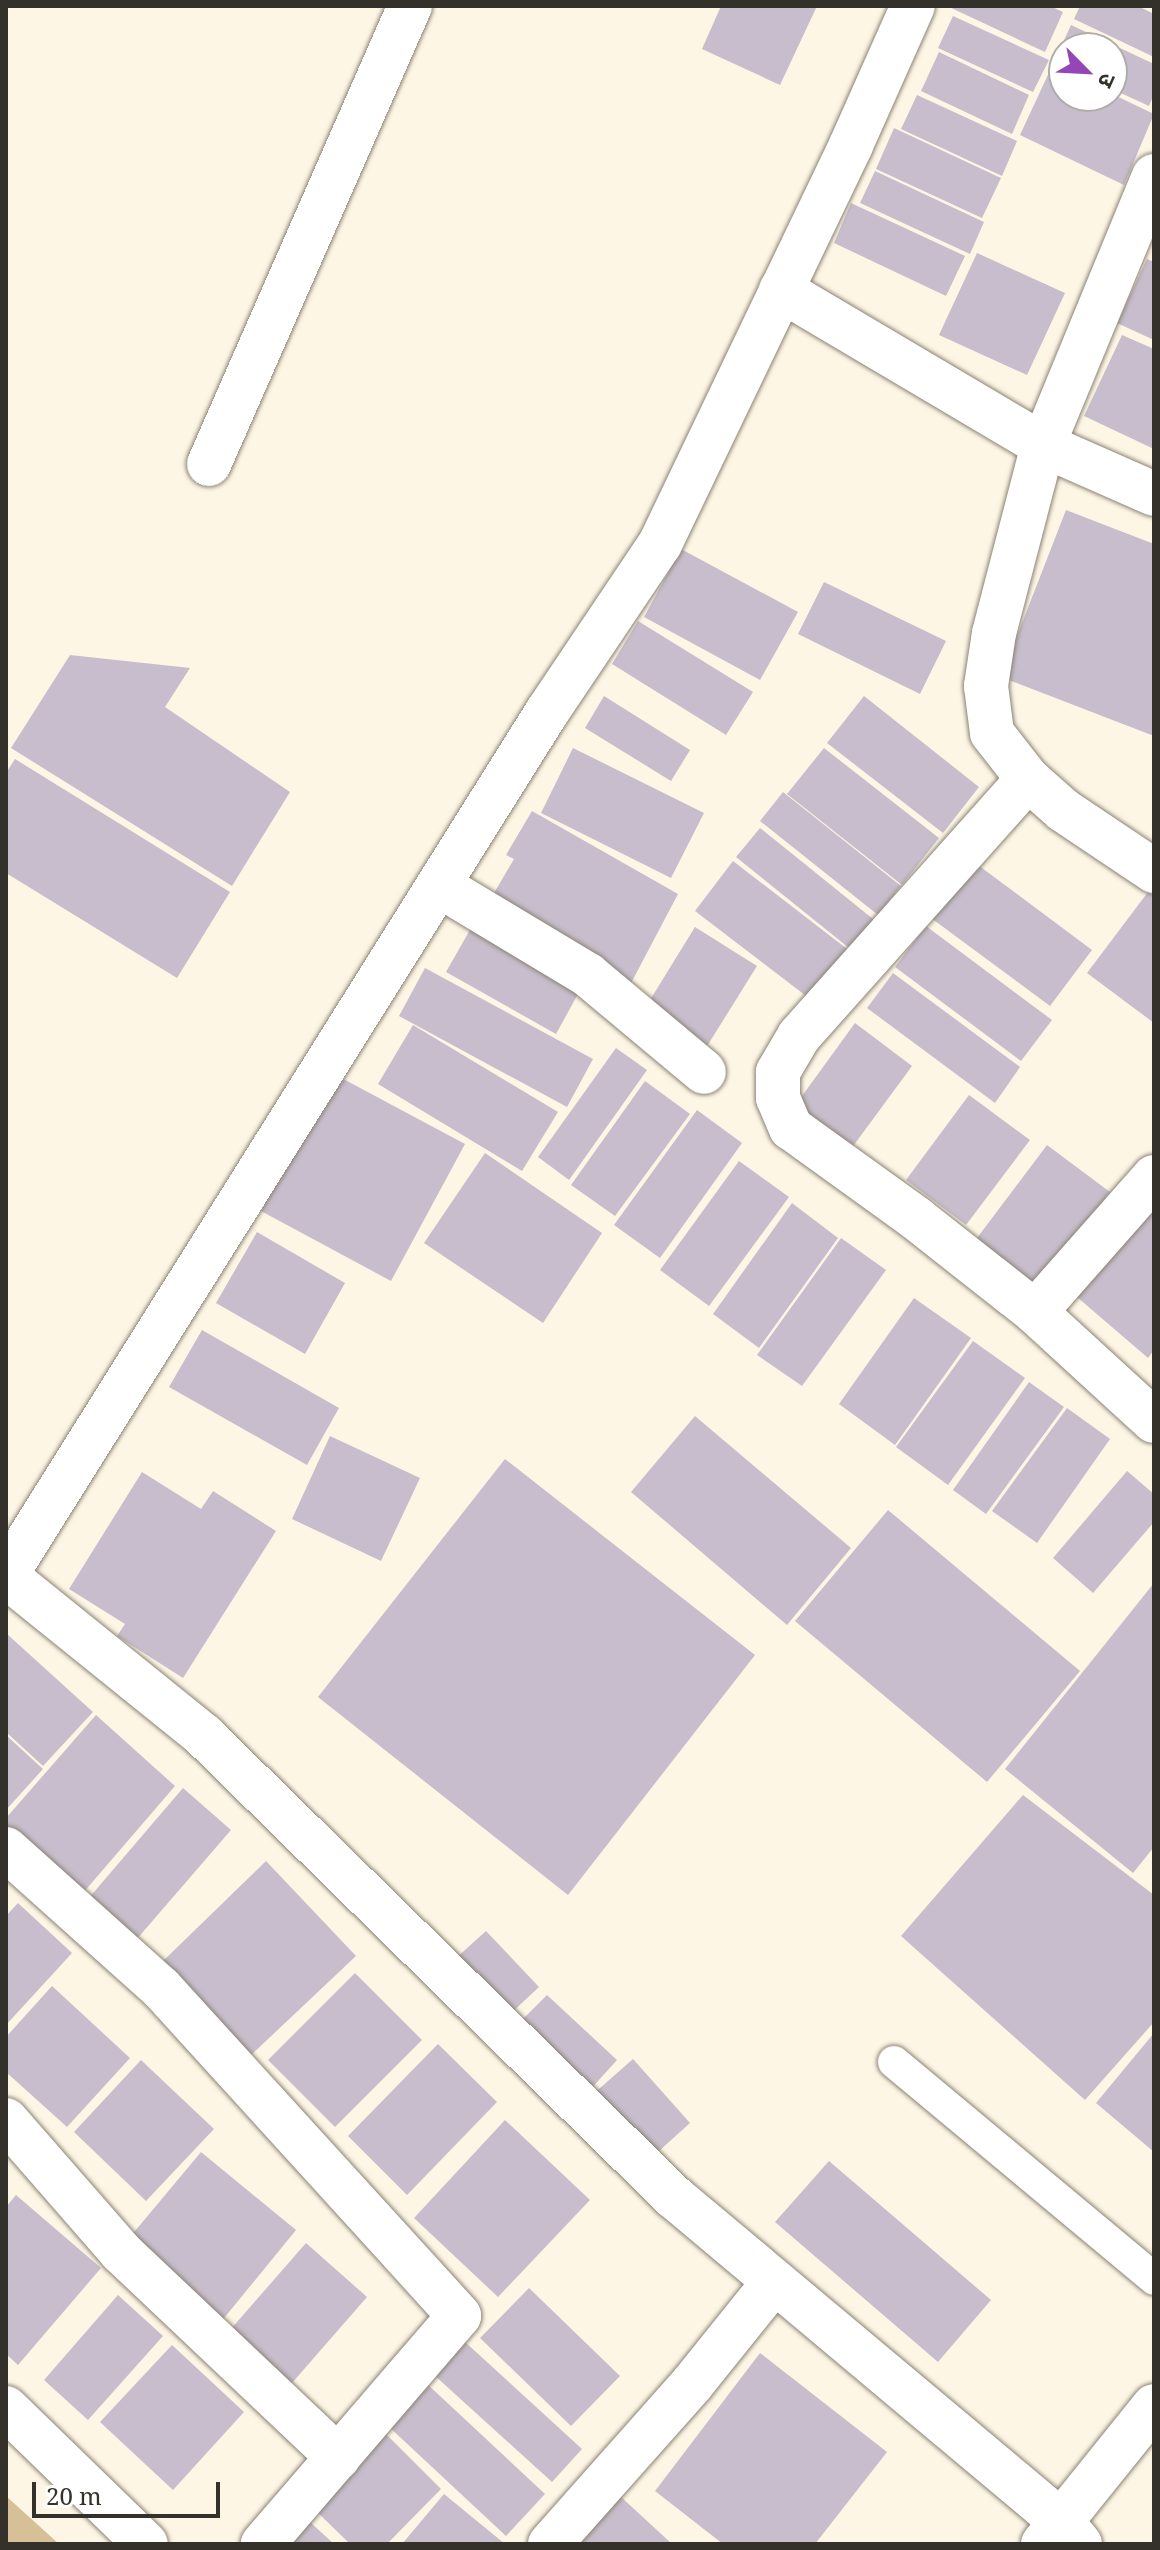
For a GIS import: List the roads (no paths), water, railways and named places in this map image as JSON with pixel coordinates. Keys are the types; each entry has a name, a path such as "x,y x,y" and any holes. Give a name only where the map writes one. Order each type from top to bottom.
{"street":[{"path":"209,464 410,6"},
{"path":"913,6 660,544 547,712 6,1575 204,1736 674,2197 1062,2537 1154,2406"},
{"path":"1154,176 1043,445 994,633 986,686 992,733 1028,779 1063,810 1154,871"},
{"path":"781,290 1043,445 1154,494"},
{"path":"1028,779 799,1036 778,1072 778,1098 791,1128 917,1219 1035,1312 1154,1421"},
{"path":"440,886 588,975 704,1072"},
{"path":"1035,1312 1154,1177"},
{"path":"6,1849 161,1988 459,2316 263,2544"},
{"path":"6,2120 121,2252 338,2457"},
{"path":"550,2544 692,2384 774,2282"},
{"path":"6,2408 146,2544"}],"lane":[{"path":"894,2062 1154,2279"}]}
